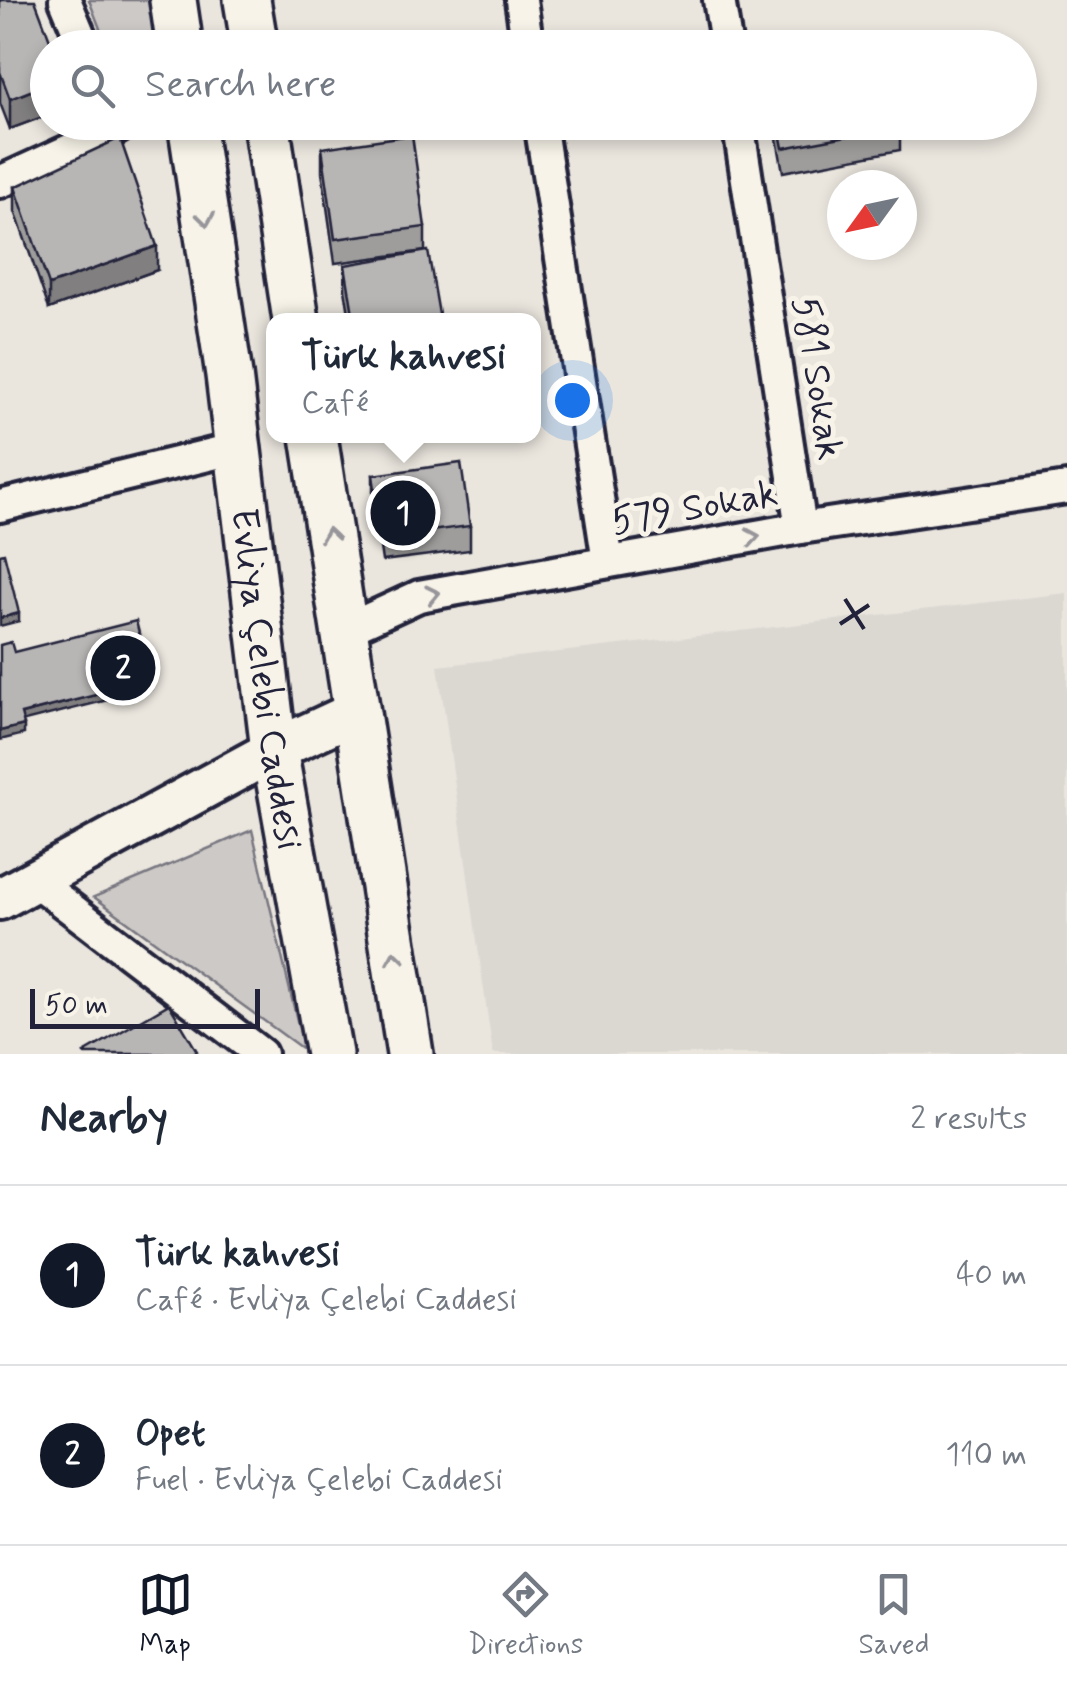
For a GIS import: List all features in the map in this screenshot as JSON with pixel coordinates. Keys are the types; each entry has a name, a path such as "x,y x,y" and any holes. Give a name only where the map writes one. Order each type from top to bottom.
{"main road":[{"path":"173,0 177,30"},
{"path":"248,0 252,30"},
{"name":"Evliya Çelebi Caddesi","path":"194,140 274,750 330,1054"},
{"path":"269,140 295,313"},
{"name":"Evliya Çelebi Caddesi","path":"315,443 356,712"},
{"path":"356,712 410,1054"}],"street":[{"path":"65,0 78,30"},
{"path":"520,0 525,30"},
{"path":"719,0 724,30"},
{"path":"0,182 86,140"},
{"path":"543,140 608,562"},
{"name":"581 Sokak","path":"741,140 801,528"},
{"path":"0,506 237,448"},
{"name":"579 Sokak","path":"343,631 420,596 801,528 1067,488"},
{"path":"0,899 274,750 356,712"},
{"path":"35,880 261,1054"}],"shaded area":[{"path":"89,0 150,0 155,30 100,30"},
{"path":"1067,593 1067,1054 493,1054 438,666"},
{"path":"252,830 304,1050 94,897"}],"building":[{"path":"0,0 35,0 46,30 30,30 30,91 10,99 0,72"},
{"path":"121,140 157,246 49,285 15,187"},
{"path":"377,140 413,140 425,227 335,239 322,148"},
{"path":"781,140 826,140 783,148"},
{"path":"428,251 439,313 353,313 345,265"},
{"path":"461,463 470,526 382,537 373,475"},
{"path":"4,553 19,613 0,618 0,554"},
{"path":"136,621 151,681 21,714 24,725 0,731 0,645 11,642 14,652"},
{"path":"169,1004 197,1051 192,1054 84,1053"}],"place":[{"name":"Türk kahvesi","path":"403,513"},
{"name":"Opet","path":"123,668"}]}
